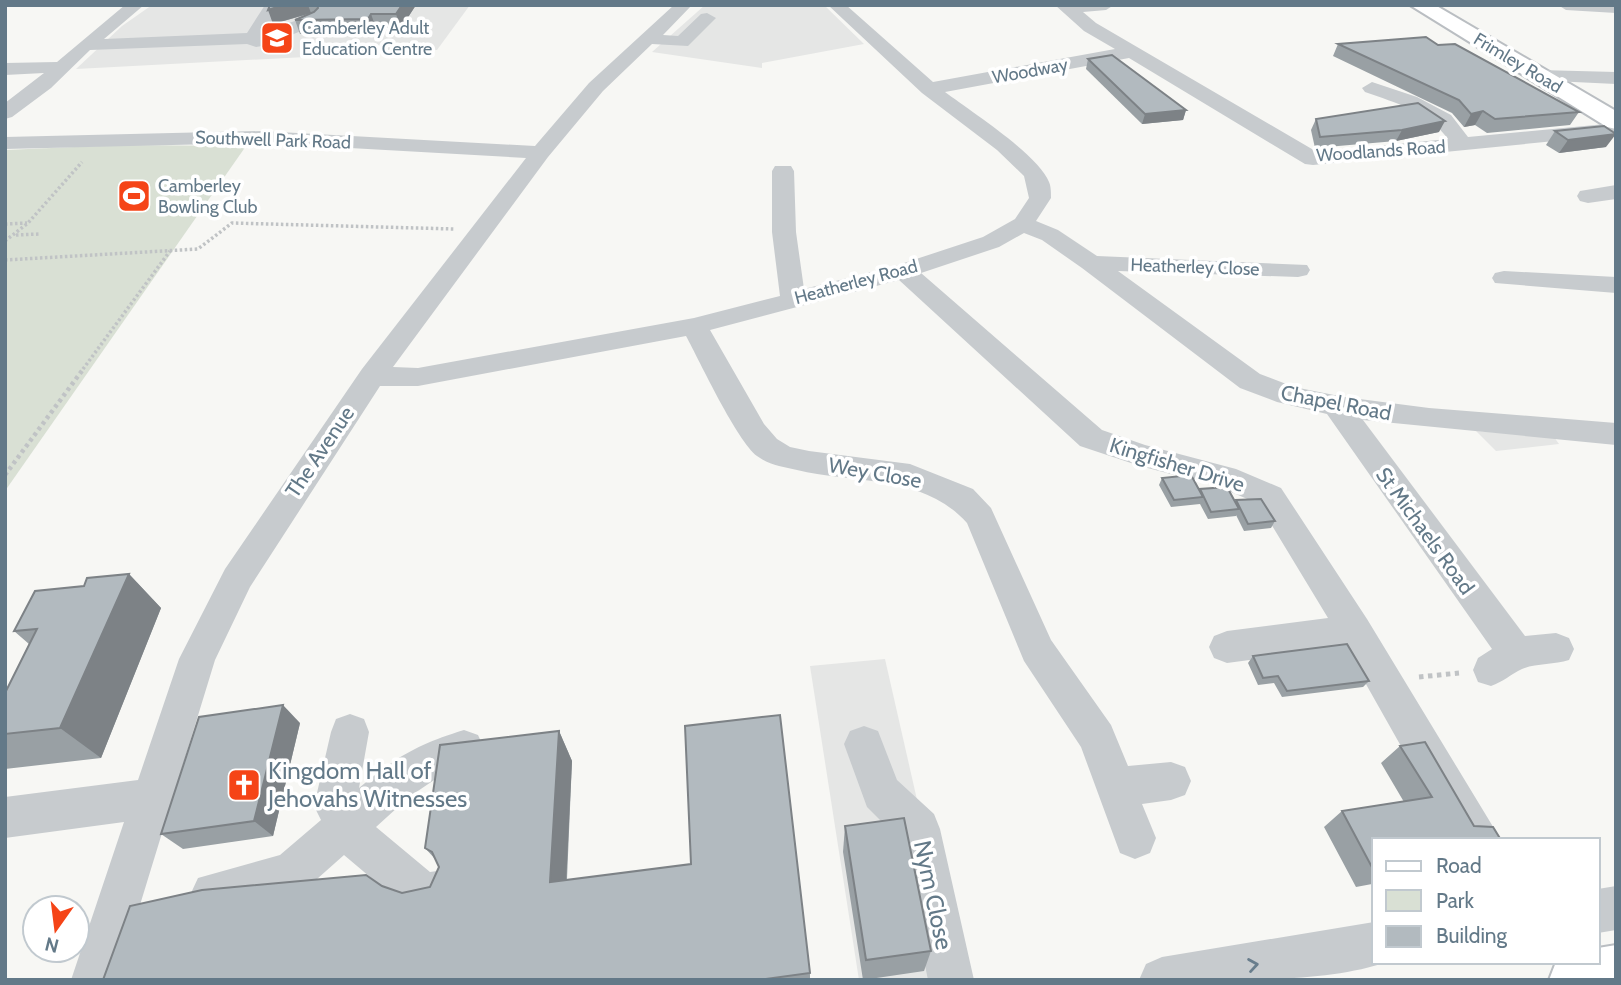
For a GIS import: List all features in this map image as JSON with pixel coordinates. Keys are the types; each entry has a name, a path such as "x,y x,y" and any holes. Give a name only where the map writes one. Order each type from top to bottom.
{"main road":[{"name":"Frimley Road","path":"1420,5 1616,122"},
{"path":"1577,980 1616,973"}],"street":[{"path":"5,113 36,91 85,45 136,5"},
{"path":"247,43 274,5"},
{"path":"836,5 929,89 1004,146 1033,173 1038,182 1040,198 1023,224"},
{"path":"1066,7 1107,5"},
{"path":"1566,5 1616,8"},
{"name":"Woodlands Road","path":"1066,7 1090,27 1313,159 1616,129"},
{"name":"The Avenue","path":"94,980 151,904 152,799 197,659 237,579 372,376 541,153 596,87 646,38 695,11"},
{"path":"85,45 247,43 312,20"},
{"name":"Woodway","path":"929,89 1132,52"},
{"path":"5,69 62,66"},
{"path":"1539,76 1616,78"},
{"path":"1372,88 1410,101 1444,119 1462,145"},
{"name":"Southwell Park Road","path":"5,143 101,139 261,138 541,153"},
{"path":"783,171 783,232 793,299"},
{"path":"1588,196 1616,192"},
{"name":"Chapel Road","path":"1023,224 1051,235 1250,382 1280,394 1336,407 1616,434"},
{"name":"Heatherley Road","path":"372,376 418,377 694,326 904,271 991,242 1023,224"},
{"name":"Heatherley Close","path":"1091,263 1298,270"},
{"name":"Kingfisher Drive","path":"904,271 1091,438 1140,455 1225,477 1270,496 1354,630 1476,838"},
{"path":"1504,278 1616,285"},
{"name":"Wey Close","path":"694,326 753,431 766,447 782,456 809,462 910,475 962,497 979,517 1037,650 1097,738 1135,838"},
{"name":"St Michaels Road","path":"1336,407 1504,662 1556,649"},
{"path":"1227,647 1354,630"},
{"path":"350,732 335,806 345,828 417,889 426,894 437,893"},
{"name":"Nym Close","path":"864,744 881,793 919,830 951,980"},
{"path":"151,904 249,887 293,872 395,783 431,759 464,748"},
{"path":"1116,787 1171,781"},
{"path":"5,818 152,799"},
{"path":"1161,980 1372,945"}],"path":[{"path":"5,241 28,223 101,139"},
{"path":"5,224 28,223"},
{"path":"5,260 198,249 232,223 483,229"},
{"path":"15,235 39,234"},
{"path":"5,475 171,250"}],"shaded area":[{"name":"Camberley Adult Education Centre","path":"152,5 470,5 437,50 76,69 122,26"},
{"path":"705,5 824,5 864,44 762,63 762,68 652,52"},
{"path":"1476,431 1554,437 1559,444 1496,451"},
{"path":"885,659 958,980 859,980 810,666"}],"green space":[{"path":"121,145 246,146 5,491 5,150"}],"building":[{"path":"270,5 283,5 268,10"},
{"path":"317,5 402,5 396,14 371,14 368,19 295,20 314,12 318,8"},
{"path":"1426,37 1438,45 1455,44 1579,112 1495,119 1483,111 1471,114 1459,100 1338,44"},
{"path":"1112,55 1186,110 1145,114 1088,59"},
{"path":"1418,103 1445,121 1402,130 1320,137 1316,119"},
{"path":"1604,126 1616,134 1568,140 1555,131"},
{"path":"1191,475 1203,497 1174,500 1162,478"},
{"path":"1227,487 1239,509 1211,512 1200,489"},
{"path":"1261,499 1275,521 1248,524 1236,500"},
{"path":"129,574 60,728 5,734 5,693 37,629 14,631 35,591 84,586 87,578"},
{"path":"1347,644 1369,681 1287,691 1278,676 1263,678 1253,656"},
{"path":"283,705 254,821 161,834 199,717"},
{"path":"780,715 810,973 759,980 103,980 130,906 202,890 366,875 382,886 402,893 430,887 439,867 432,852 425,848 440,745 559,731 550,882 691,864 685,726"},
{"path":"1425,742 1474,826 1493,827 1500,838 1372,838 1372,867 1342,811 1432,797 1400,746"},
{"path":"904,818 931,951 866,960 845,826"}],"place":[{"name":"Camberley Adult Education Centre","path":"277,38"},
{"name":"Camberley Bowling Club","path":"134,196"},
{"name":"Kingdom Hall of Jehovahs Witnesses","path":"244,785"}]}
